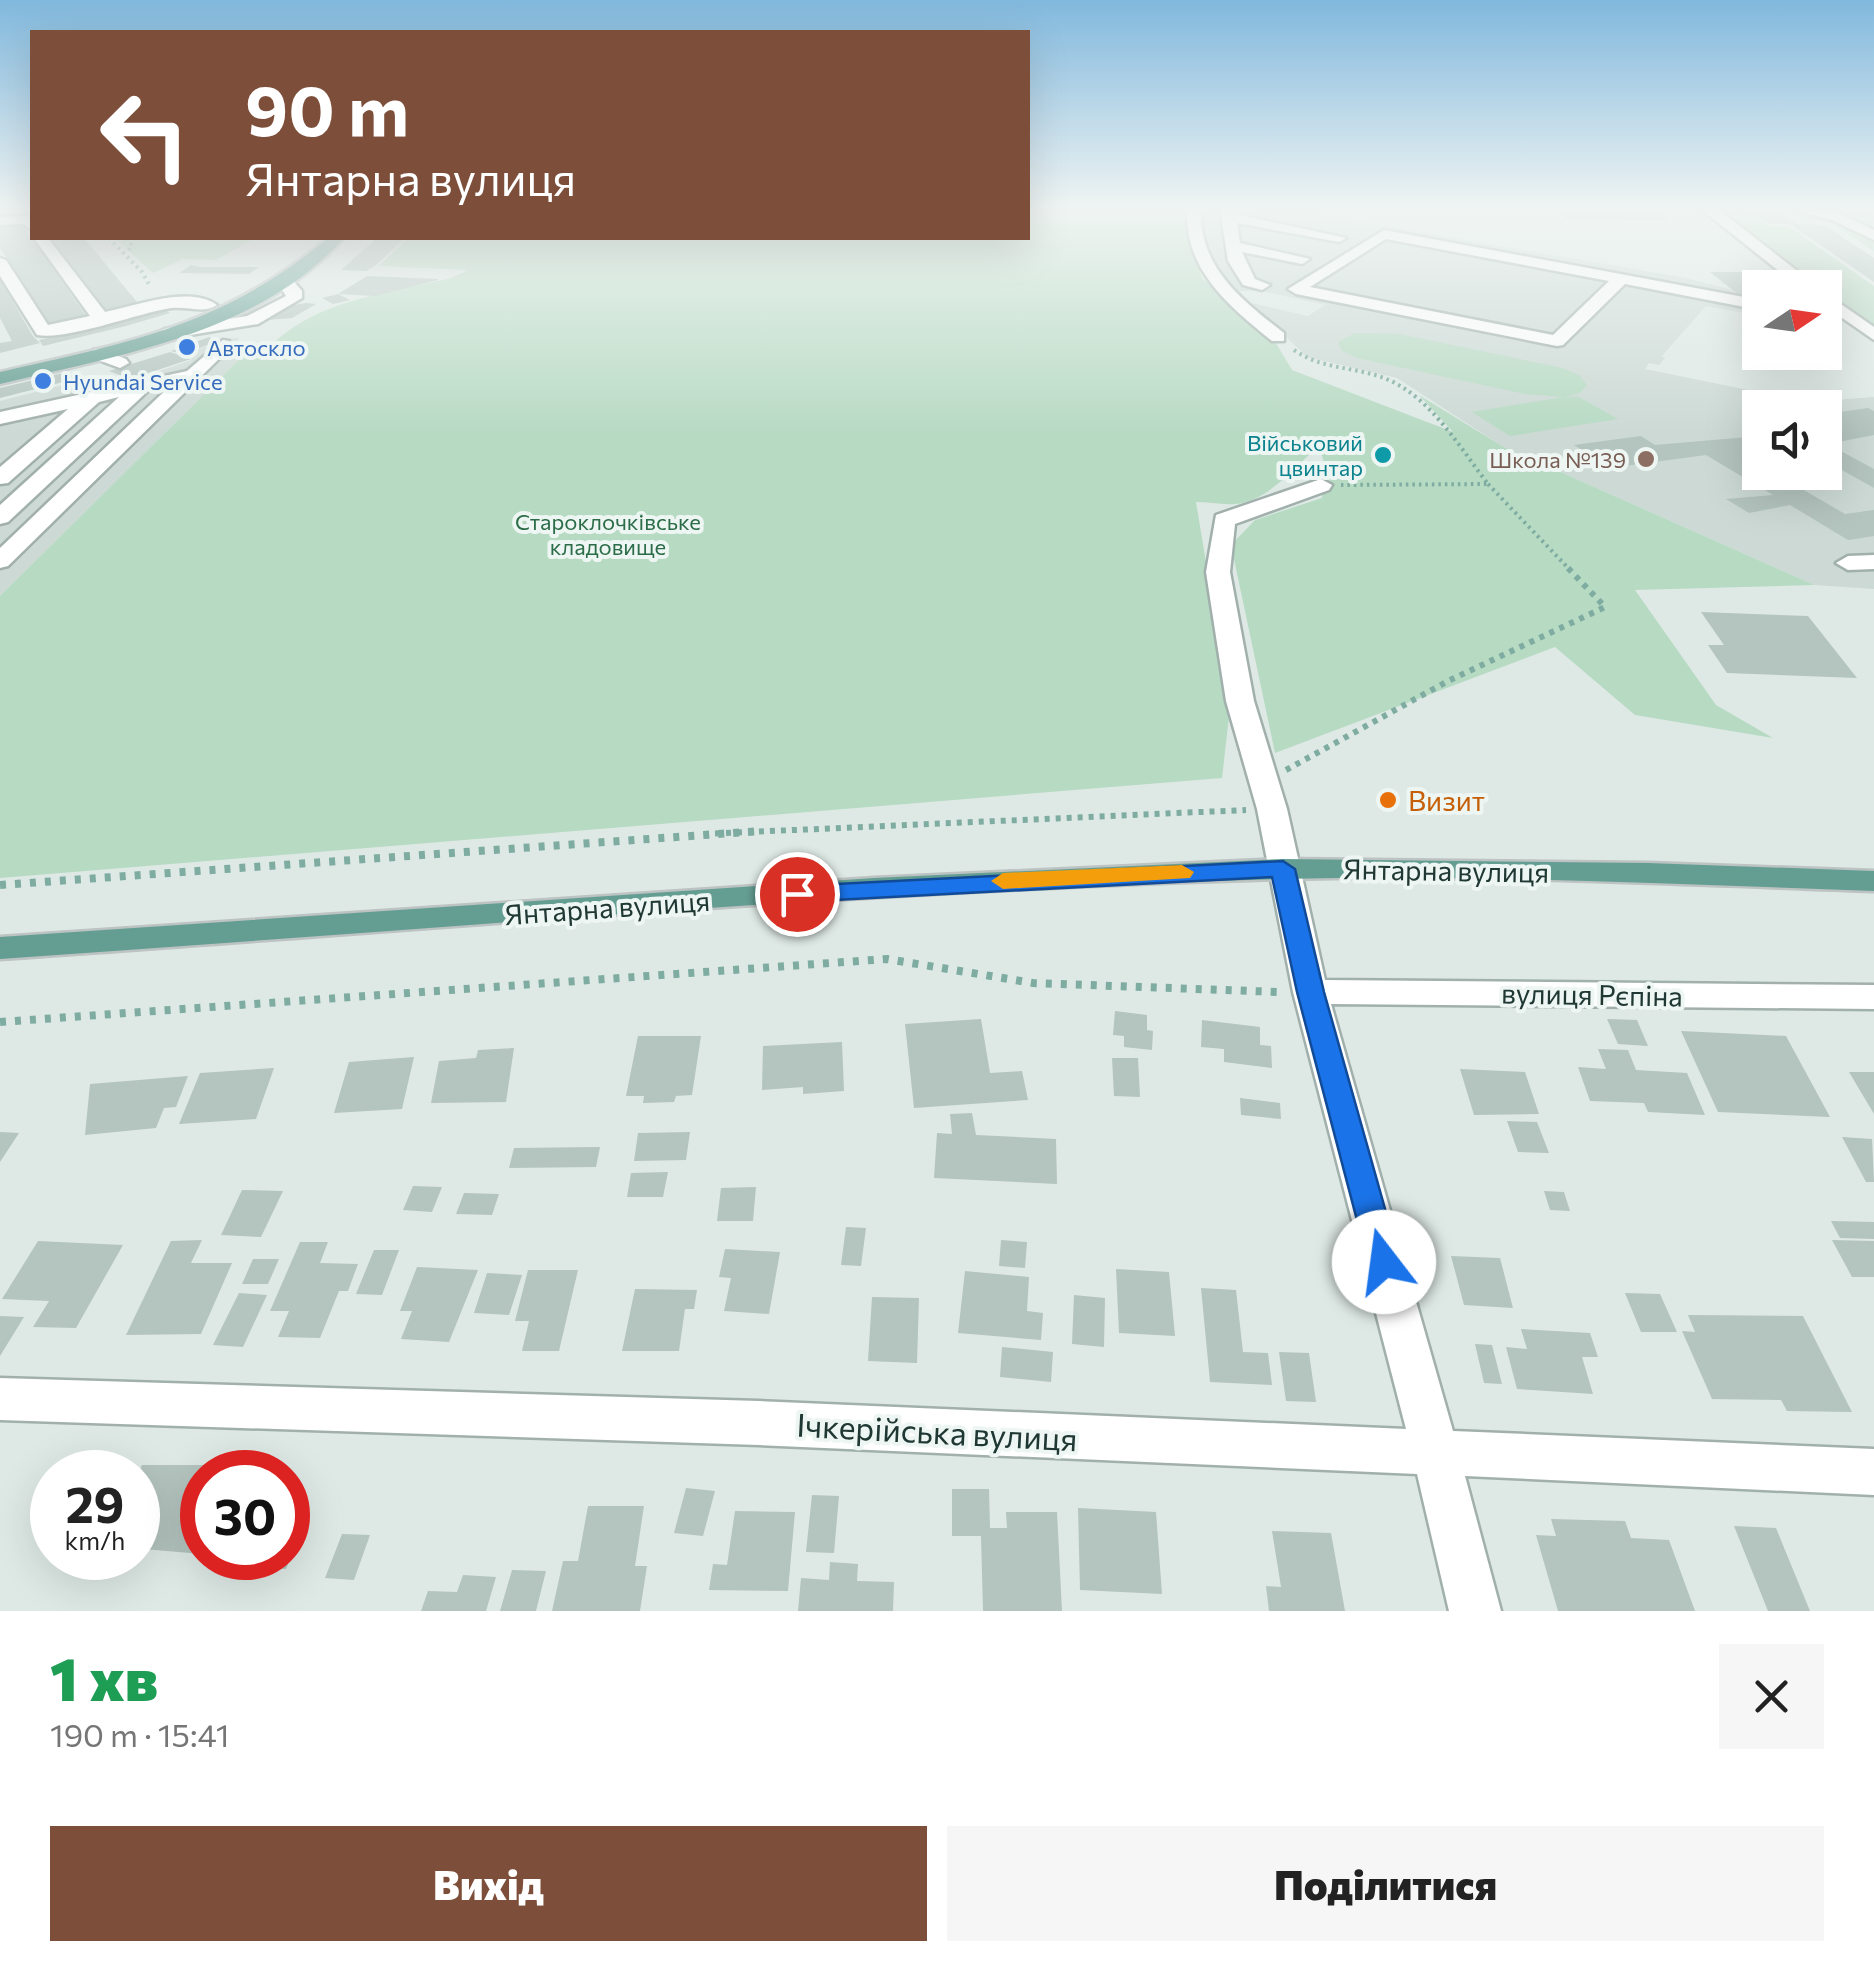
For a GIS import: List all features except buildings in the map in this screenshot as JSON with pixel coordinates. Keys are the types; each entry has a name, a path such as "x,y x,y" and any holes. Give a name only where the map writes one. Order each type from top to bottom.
{"main road":[{"path":"0,378 165,334 237,308 277,284"},
{"name":"Янтарна вулиця","path":"0,948 894,887 1283,869 1648,873 1874,881"}],"street":[{"path":"13,284 43,331 176,302 210,304"},
{"path":"75,284 102,320"},
{"path":"1219,284 1278,336"},
{"path":"1304,284 1296,289 1557,341 1617,284"},
{"path":"1649,284 1742,302"},
{"path":"1842,311 1874,335"},
{"path":"0,561 223,345"},
{"path":"99,354 120,363"},
{"path":"0,418 193,375"},
{"path":"0,517 146,383"},
{"path":"0,478 94,395"},
{"path":"0,440 38,408"},
{"path":"1321,485 1224,520 1218,572 1240,702 1272,810 1310,992 1475,1611"},
{"path":"1848,564 1874,562"},
{"name":"вулиця Рєпіна","path":"1310,992 1874,997"},
{"name":"Ічкерійська вулиця","path":"0,1399 759,1422 1874,1472"}],"path":[{"path":"146,284 176,302"},
{"path":"1263,782 1448,681 1605,607 1488,484 1446,429 1393,381 1307,362 1278,336"},
{"path":"1321,485 1488,484"},
{"path":"0,886 694,834 1272,810"},
{"path":"0,1022 888,959 946,973 1070,987 1310,992"}],"shaded area":[{"name":"Школа №139","path":"1231,284 1710,284 1729,289 1742,298 1742,313 1706,306 1662,356 1665,358 1659,365 1649,363 1645,369 1748,390 1742,390 1742,490 1842,490 1842,399 1874,397 1874,589 1814,585 1502,446 1397,378 1307,357 1251,303 1308,316 1325,305 1262,291 1235,291"},
{"path":"239,338 232,347 251,348 0,596 0,401 102,375 121,384 192,360 182,355 225,339"}],"green space":[{"name":"Староклочківське кладовище","path":"423,284 1209,284 1273,338 1292,370 1453,432 1419,395 1502,446 1814,585 1635,590 1716,705 1773,738 1635,715 1555,647 1275,753 1231,545 1255,520 1322,498 1322,489 1332,489 1319,446 1259,497 1235,504 1196,502 1230,708 1222,778 0,878 0,596 251,348 269,348 308,319 378,294"},
{"path":"1842,284 1874,286 1874,326 1842,302"},
{"path":"1355,333 1399,334 1563,368 1580,376 1587,385 1581,392 1564,398 1577,396 1618,419 1510,436 1472,412 1563,397 1525,394 1357,358 1342,351 1338,342"}],"slow traffic":[{"path":"1003,881 1182,872"}],"place":[{"name":"Автоскло","path":"187,347"},
{"name":"Hyundai Service","path":"43,381"},
{"name":"Військовий цвинтар","path":"1383,455"},
{"name":"Школа №139","path":"1646,459"},
{"name":"Визит","path":"1388,800"}],"route":[{"path":"797,894 1283,869 1310,992 1384,1262"}]}
